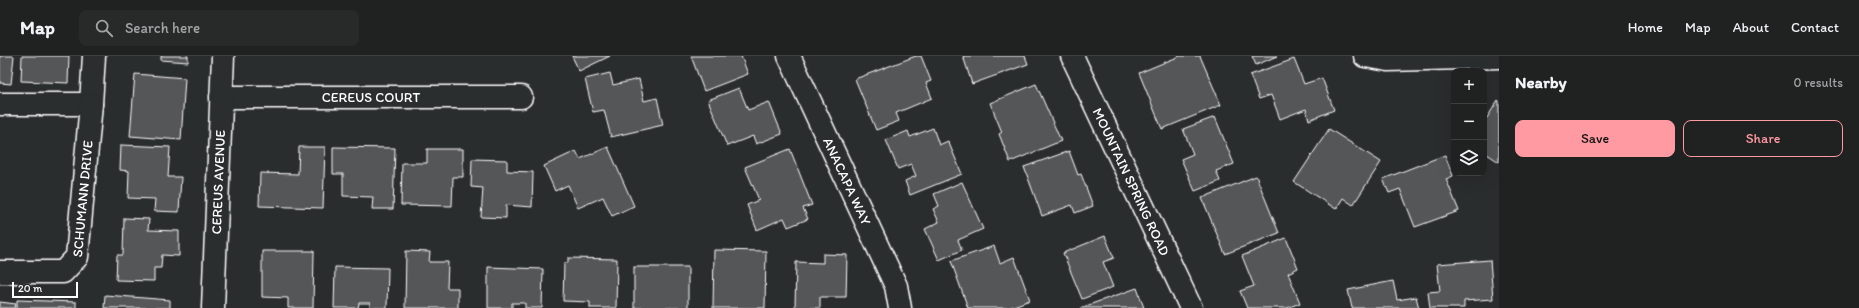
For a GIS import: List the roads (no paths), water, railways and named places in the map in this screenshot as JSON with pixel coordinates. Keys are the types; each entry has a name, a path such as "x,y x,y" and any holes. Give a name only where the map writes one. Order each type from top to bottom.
{"street":[{"name":"SCHUMANN DRIVE","path":"0,272 63,272 77,257 94,56"},
{"name":"CEREUS AVENUE","path":"213,308 223,56"},
{"name":"MOUNTAIN SPRING ROAD","path":"1072,56 1191,308"},
{"path":"1365,56 1388,60 1499,58"},
{"name":"ANACAPA WAY","path":"794,58 896,286 900,308"},
{"name":"CEREUS COURT","path":"221,97 521,97"},
{"path":"0,104 91,104"}]}
